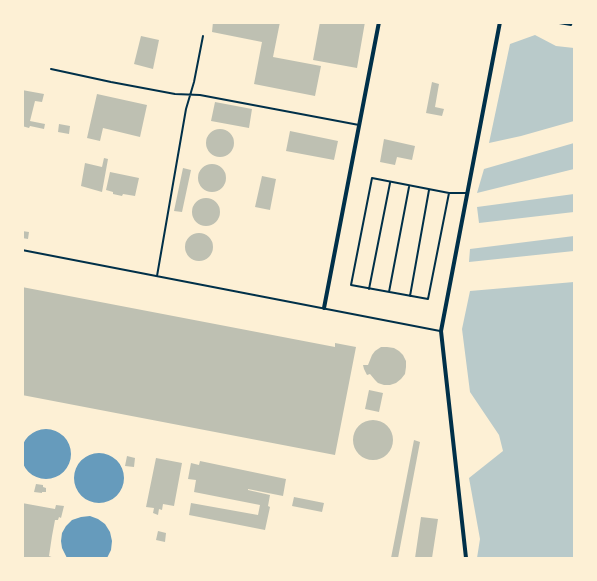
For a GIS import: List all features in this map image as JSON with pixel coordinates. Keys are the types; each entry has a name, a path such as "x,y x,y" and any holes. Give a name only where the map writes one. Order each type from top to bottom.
{"street":[{"path":"324,308 379,22"},
{"path":"466,558 441,332 500,22"}],"lane":[{"path":"553,22 571,25 572,22"},
{"path":"157,276 186,109 194,82 203,36"},
{"path":"51,69 111,82 189,95 200,95 359,125"},
{"path":"449,193 428,299 351,285 372,178 449,193 467,193"},
{"path":"369,289 390,182"},
{"path":"389,292 409,186"},
{"path":"410,296 430,190"},
{"path":"22,250 441,332"}],"shaded area":[{"path":"535,35 556,46 574,48 574,121 489,143 510,44"},
{"path":"574,143 574,169 477,193 484,169"},
{"path":"574,194 574,212 479,223 477,207"},
{"path":"574,236 574,251 469,262 470,249"},
{"path":"574,282 574,558 477,558 480,539 469,478 503,451 499,435 470,392 462,329 470,291"}],"water":[{"path":"41,429 51,429 64,436 71,449 71,459 64,472 51,479 41,479 32,475 25,468 21,459 21,449 25,440 32,433"},
{"path":"94,453 104,453 117,460 124,473 124,483 117,496 104,503 94,503 85,499 78,492 74,483 74,473 78,464 85,457"},
{"path":"90,516 105,524 110,532 111,550 107,558 67,558 62,548 62,533 72,520"}],"building":[{"path":"213,22 280,22 273,57 321,66 315,96 254,84 262,42 212,32"},
{"path":"320,22 365,22 357,68 313,60"},
{"path":"141,36 159,40 153,69 134,64"},
{"path":"432,82 439,84 435,107 444,109 442,116 426,113"},
{"path":"22,90 44,94 42,102 35,101 30,121 45,124 44,129 22,126"},
{"path":"97,94 147,105 140,137 103,128 100,141 87,138"},
{"path":"215,102 252,109 249,128 211,121"},
{"path":"59,124 70,126 69,134 58,132"},
{"path":"220,129 230,133 234,143 230,153 220,157 210,153 206,143 210,133"},
{"path":"290,131 338,141 334,160 286,151"},
{"path":"384,139 415,146 412,160 397,157 395,165 380,162"},
{"path":"104,158 108,159 102,192 81,186 85,163 102,167"},
{"path":"212,164 222,168 226,178 222,188 212,192 202,188 198,178 202,168"},
{"path":"183,168 191,170 182,212 174,211"},
{"path":"110,172 139,178 135,196 123,194 122,196 106,190"},
{"path":"262,176 276,179 270,210 255,207"},
{"path":"206,198 216,202 220,212 216,222 206,226 196,222 192,212 196,202"},
{"path":"22,231 29,232 28,239 22,238"},
{"path":"199,233 209,237 213,247 209,257 199,261 189,257 185,247 189,237"},
{"path":"22,287 335,347 335,343 356,347 335,455 22,395"},
{"path":"381,347 394,348 403,355 406,361 405,374 396,383 390,385 378,383 370,374 367,375 363,365 368,365 372,355"},
{"path":"369,390 383,393 379,412 365,409"},
{"path":"373,420 387,426 393,440 387,454 373,460 359,454 353,440 359,426"},
{"path":"414,440 420,442 398,558 391,558"},
{"path":"127,456 135,458 134,467 125,466"},
{"path":"156,458 182,463 174,506 163,504 162,510 159,509 158,515 153,513 154,508 146,507"},
{"path":"200,461 286,479 283,496 248,489 270,495 268,506 270,507 265,530 189,515 191,503 258,515 260,505 194,492 196,480 188,479 191,463 199,465"},
{"path":"36,484 43,485 46,488 46,492 34,492"},
{"path":"294,497 324,503 322,512 292,506"},
{"path":"22,503 55,509 56,505 64,506 61,518 59,517 58,520 55,520 49,556 54,558 22,558"},
{"path":"421,517 438,519 432,558 415,558"},
{"path":"158,531 166,533 165,542 156,540"}]}
